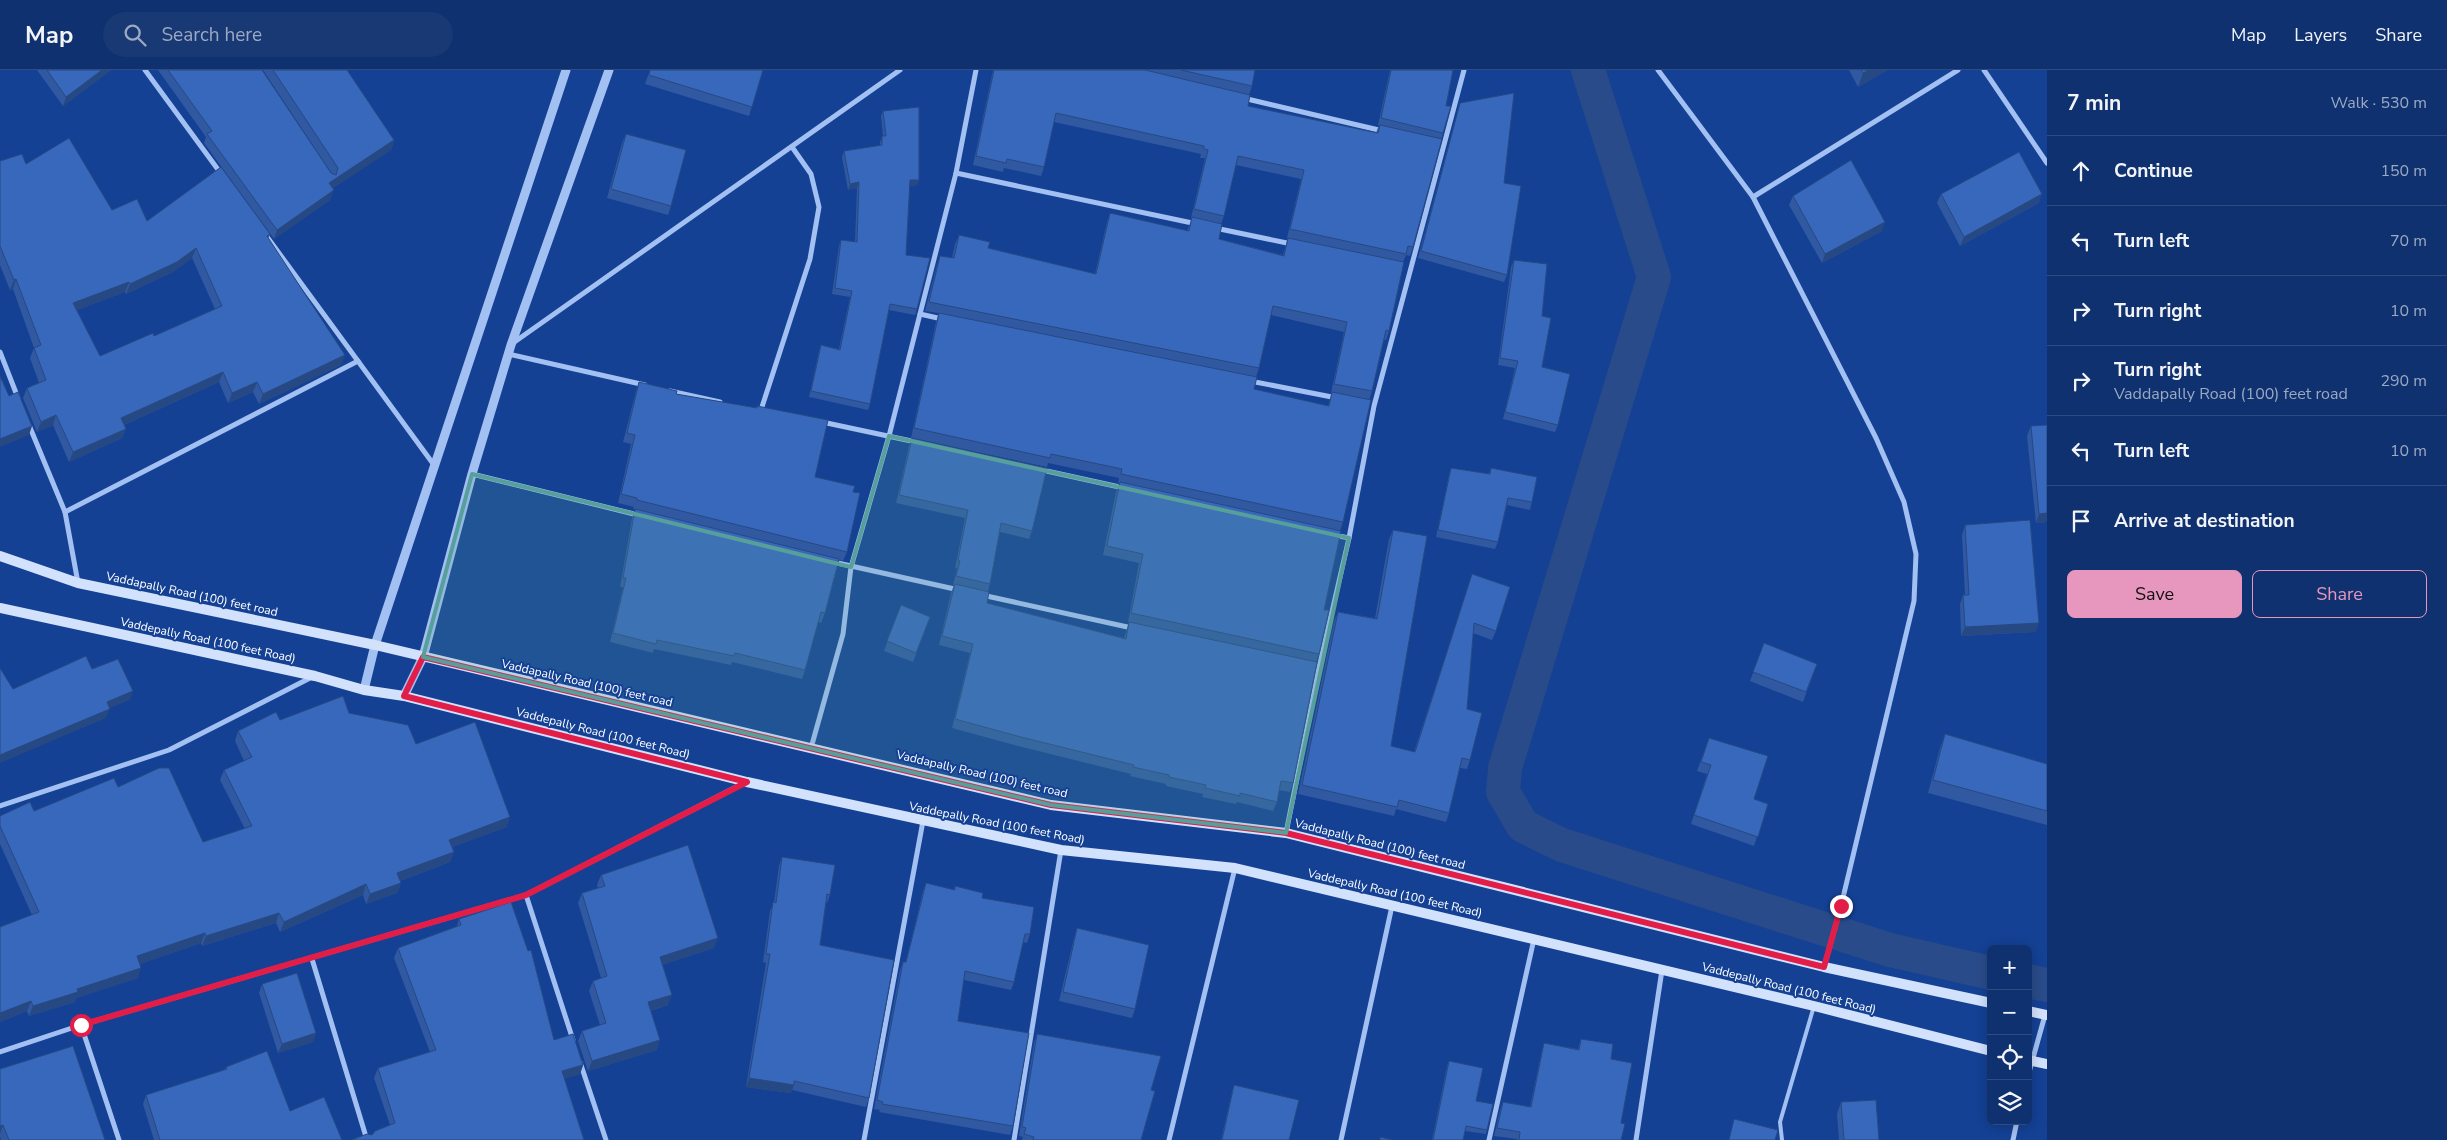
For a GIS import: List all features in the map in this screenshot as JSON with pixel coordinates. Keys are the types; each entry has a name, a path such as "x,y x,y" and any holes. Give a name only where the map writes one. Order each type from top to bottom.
{"main road":[{"name":"Vaddapally Road (100) feet road","path":"0,556 78,583 376,645 1051,805 1286,833 1824,967 1987,1002"},
{"name":"Vaddepally Road (100 feet Road)","path":"0,608 314,676 364,690 404,696 747,782 923,821 1061,850 1235,868 1814,1006 1987,1050"},
{"path":"2032,1012 2046,1015"},
{"path":"2032,1061 2047,1064"}],"street":[{"path":"145,70 226,180"},
{"path":"364,690 376,645 566,70"},
{"path":"404,696 423,657 472,474 508,354 609,70"},
{"path":"511,345 792,147 892,72 900,70"},
{"path":"812,748 843,634 851,567 889,436 956,173 976,70"},
{"path":"1286,833 1319,668 1349,538 1374,406 1464,70"},
{"path":"1658,70 1753,197 1876,438 1904,502 1916,554 1914,601 1841,906 1824,967"},
{"path":"1753,197 1958,70"},
{"path":"1984,70 2047,163"},
{"path":"1234,96 1387,132"},
{"path":"1435,142 1445,145"},
{"path":"761,410 810,259 818,207 811,174 792,147"},
{"path":"956,173 1296,245"},
{"path":"260,227 436,468"},
{"path":"1403,267 1412,269"},
{"path":"920,314 949,320"},
{"path":"0,352 21,405"},
{"path":"508,354 654,388"},
{"path":"65,512 358,361"},
{"path":"1239,378 1345,400"},
{"path":"664,390 722,402"},
{"path":"1364,404 1374,406"},
{"path":"751,408 770,412"},
{"path":"816,421 928,445"},
{"path":"28,422 65,512 78,583"},
{"path":"1033,468 1128,489"},
{"path":"472,474 647,517"},
{"path":"1330,534 1349,538"},
{"path":"822,560 968,592"},
{"path":"978,594 1143,630"},
{"path":"1309,666 1319,668"},
{"path":"0,806 169,750 208,732 314,676"},
{"path":"0,1052 81,1025 526,895 747,782"},
{"path":"864,1140 923,821"},
{"path":"1014,1140 1061,850"},
{"path":"1169,1140 1235,868"},
{"path":"526,895 575,1046"},
{"path":"1341,1140 1392,906"},
{"path":"1490,1140 1534,939"},
{"path":"312,959 367,1140"},
{"path":"1636,1140 1662,970"},
{"path":"2032,1055 2046,1015"},
{"path":"81,1025 119,1140"},
{"path":"578,1055 606,1140"},
{"path":"2013,1140 2017,1125"}],"lane":[{"path":"1782,1140 1780,1122 1814,1006"}],"highlighted area":[{"path":"889,436 1349,538 1286,833 1051,805 423,657 472,474 851,567"}],"building":[{"path":"47,70 102,70 66,97"},
{"path":"168,70 262,70 331,173 336,175 338,168 273,70 347,70 394,140 329,183 334,190 277,230 207,134 212,131"},
{"path":"650,70 763,70 752,107 649,75"},
{"path":"994,70 1145,70 1250,95 1248,106 1378,133 1380,125 1442,139 1413,247 1408,246 1406,254 1290,229 1304,170 1238,156 1224,216 1194,209 1208,150 1204,149 1204,146 1056,113 1044,167 1007,159 1006,163 976,156"},
{"path":"1181,70 1255,70 1252,86"},
{"path":"1391,70 1453,70 1446,106 1451,106 1443,133 1381,118"},
{"path":"1514,93 1504,183 1521,186 1507,275 1421,251 1460,103"},
{"path":"919,107 919,180 910,180 906,255 930,258 917,309 890,304 870,404 811,391 821,345 840,350 852,291 835,288 841,240 857,242 859,182 850,184 844,151 882,145 882,136 886,136 883,111"},
{"path":"626,134 686,150 671,206 611,189"},
{"path":"69,138 112,210 137,199 147,221 221,167 270,234 267,236 345,355 263,394 257,382 232,393 223,372 121,418 126,429 73,452 56,415 41,422 27,388 46,380 34,348 41,345 16,279 14,280 0,246 0,161 22,154 26,164","holes":["196,248 222,306 154,336 153,333 100,356 73,303 129,282 130,284 177,262"]},
{"path":"2019,152 2042,194 1964,237 1941,194"},
{"path":"1851,160 1885,222 1825,254 1793,196"},
{"path":"1110,213 1189,231 1192,217 1222,224 1219,239 1284,256 1288,238 1404,262 1389,331 1386,330 1372,391 1334,384 1347,322 1273,306 1259,368 929,302 940,256 954,258 959,235 990,242 988,248 1096,274"},
{"path":"1514,260 1547,264 1542,316 1551,318 1542,367 1570,374 1558,425 1505,412 1518,361 1500,358"},
{"path":"939,313 1257,377 1254,389 1329,406 1332,392 1371,400 1343,522 1121,474 1122,469 1051,454 1050,458 914,428"},
{"path":"0,376 9,396 18,392 32,426 0,439"},
{"path":"639,382 677,391 676,394 757,408 757,406 828,420 815,477 855,486 853,492 860,493 847,552 637,500 637,498 621,494 635,435 627,433"},
{"path":"2047,425 2047,513 2039,514 2031,426"},
{"path":"912,438 1047,468 1032,531 1001,523 990,584 956,576 968,510 899,495"},
{"path":"1451,468 1490,474 1491,468 1537,477 1532,502 1508,498 1498,542 1438,530"},
{"path":"1120,482 1341,531 1324,610 1329,610 1319,654 1131,613 1143,554 1107,546"},
{"path":"635,509 839,559 825,613 821,612 805,670 735,653 734,656 657,640 656,644 613,633 626,578 623,578"},
{"path":"2030,520 2039,623 1965,627 1963,595 1969,595 1965,525"},
{"path":"1393,530 1427,536 1391,746 1415,752 1472,574 1510,587 1496,631 1474,623 1467,709 1482,713 1470,760 1462,758 1449,813 1399,800 1397,807 1302,785 1338,612 1377,619"},
{"path":"955,584 989,592 987,603 1126,639 1129,622 1317,662 1293,783 1281,781 1277,802 1240,793 1240,796 1205,788 1206,785 1133,767 1134,765 955,719 973,644 942,636"},
{"path":"901,605 930,617 916,653 887,641"},
{"path":"1764,643 1817,664 1806,692 1753,672"},
{"path":"86,656 92,669 118,659 133,691 107,702 110,709 0,755 0,668 13,689"},
{"path":"343,696 349,713 408,725 416,744 475,722 510,817 449,840 454,852 397,873 401,883 370,894 366,884 284,922 279,913 206,936 205,933 137,956 141,968 77,989 78,992 33,1006 31,1001 0,1013 0,927 39,912 0,826 0,816 30,802 34,811 114,778 118,787 159,768 169,768 203,842 252,826 224,770 252,757 238,731 276,712 280,720"},
{"path":"1945,734 2047,764 2047,811 1933,780"},
{"path":"1709,738 1768,756 1754,799 1768,804 1758,837 1694,815 1711,765 1701,762"},
{"path":"688,845 718,938 660,957 672,995 648,1002 660,1040 592,1061 582,1031 606,1023 593,981 607,976 582,893 605,886 601,875"},
{"path":"782,857 835,865 830,895 827,894 820,945 894,960 869,1098 794,1081 794,1085 749,1078 770,954 766,954 773,902 776,903"},
{"path":"926,883 955,890 955,886 983,893 982,898 1034,907 1030,934 1025,934 1014,982 965,971 958,1021 1029,1033 1013,1126 882,1104 883,1102 877,1100 903,962 906,962"},
{"path":"511,902 528,951 531,950 554,1040 573,1034 583,1065 562,1071 584,1140 351,1140 367,1134 372,1135 375,1131 395,1123 378,1068 436,1050 398,948 461,925 459,919"},
{"path":"1077,928 1149,945 1135,1009 1063,992"},
{"path":"297,973 316,1033 282,1044 262,984"},
{"path":"1037,1034 1161,1056 1151,1090 1155,1091 1141,1140 1033,1140 1034,1137 1024,1134 1026,1128 1022,1127"},
{"path":"1581,1039 1613,1044 1611,1059 1632,1063 1621,1123 1625,1124 1621,1140 1519,1140 1520,1132 1497,1128 1503,1102 1531,1107 1544,1043 1579,1050"},
{"path":"73,1046 105,1140 9,1140 3,1125 0,1126 0,1069"},
{"path":"267,1051 290,1111 324,1097 342,1140 160,1140 146,1095 227,1069 226,1067"},
{"path":"1449,1061 1483,1068 1476,1101 1493,1104 1487,1130 1466,1126 1463,1140 1433,1140"},
{"path":"1234,1085 1299,1100 1289,1140 1222,1140"},
{"path":"1876,1100 1879,1140 1844,1140 1841,1102"},
{"path":"1734,1119 1778,1130 1775,1140 1729,1140"},
{"path":"1380,1137 1393,1140 1380,1140"}],"waterway":[{"path":"1588,70 1654,277 1505,768 1503,792 1523,826 1562,845 1890,950 1987,972"},
{"path":"2032,982 2047,985"}],"route":[{"path":"81,1025 526,895 747,782 404,696 423,657 1051,805 1286,833 1824,967 1841,906"}]}
